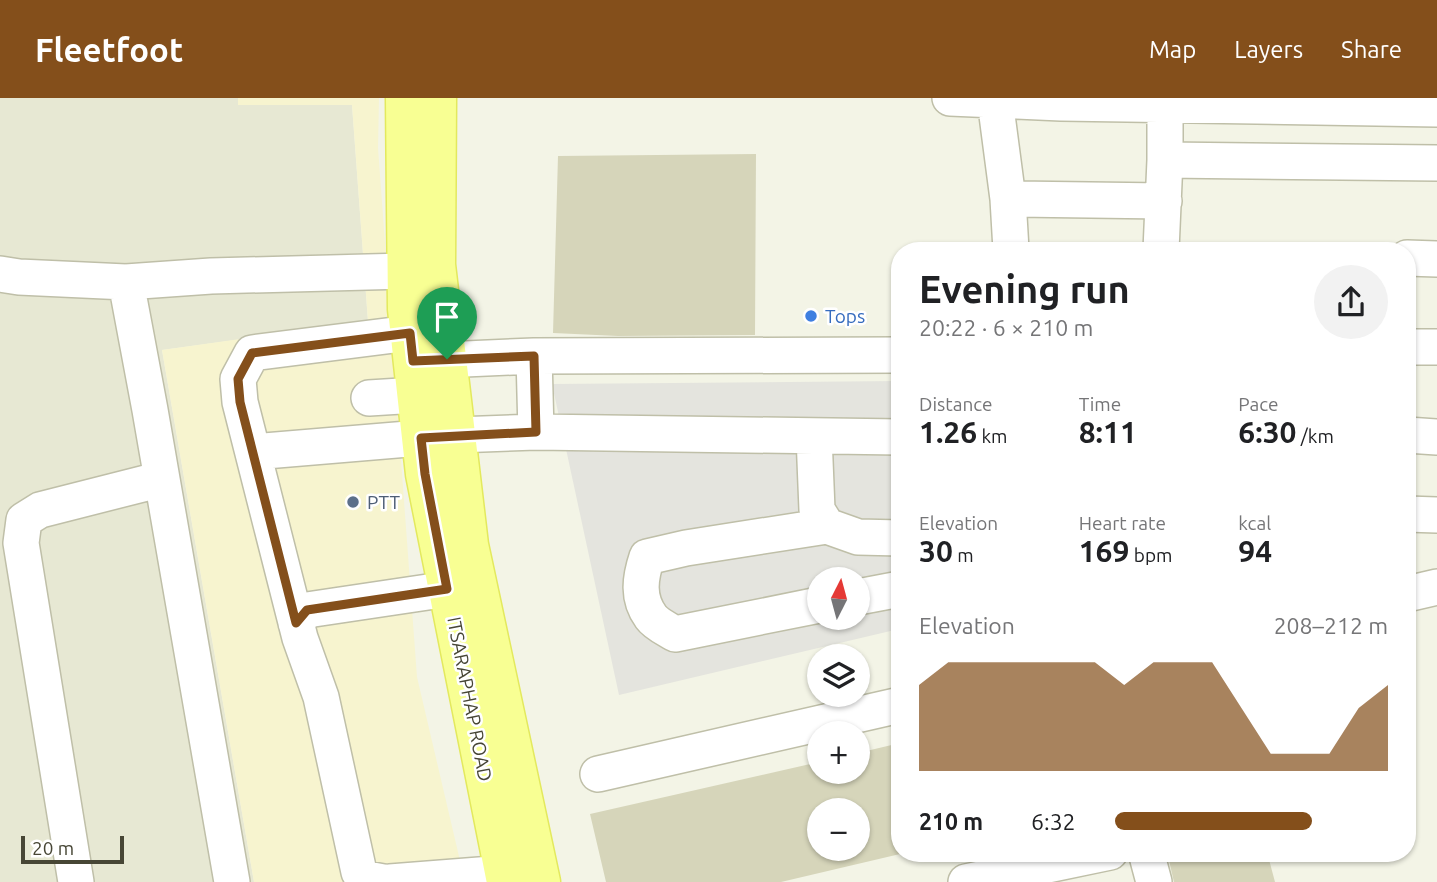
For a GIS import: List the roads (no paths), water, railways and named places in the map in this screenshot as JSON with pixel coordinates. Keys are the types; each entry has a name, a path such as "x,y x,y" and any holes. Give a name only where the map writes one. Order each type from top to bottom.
{"main road":[{"name":"ITSARAPHAP ROAD","path":"405,98 407,309 439,437 425,474 447,589 517,879"},
{"path":"422,362 436,265 437,98"},
{"path":"439,437 468,545 517,879"}],"street":[{"path":"950,98 1061,103 1352,103 1437,109"},
{"path":"995,100 1008,199 1011,242"},
{"path":"1161,242 1165,101"},
{"path":"1165,160 1437,163"},
{"path":"1008,199 1164,201"},
{"path":"1416,258 1437,259"},
{"path":"0,274 126,282 211,276 407,271"},
{"path":"126,282 232,882"},
{"path":"1416,347 1437,347"},
{"path":"383,882 367,879 359,872 321,696 300,638 240,402 238,379 252,353 422,362 534,356 891,355"},
{"path":"534,356 536,432"},
{"path":"369,398 422,362"},
{"path":"253,452 536,432 891,437"},
{"path":"814,436 817,510 827,526"},
{"path":"1416,436 1437,437"},
{"path":"76,882 21,543 24,520 40,510 162,479"},
{"path":"1416,514 1437,515"},
{"path":"807,607 675,634 652,619 641,597 640,576 647,557 686,548 827,526 858,537 891,538"},
{"path":"1416,592 1437,587"},
{"path":"296,623 307,610 447,589"},
{"path":"870,595 891,591"},
{"path":"598,774 891,707"},
{"path":"965,882 1062,862"},
{"path":"1149,862 1154,882"},
{"path":"390,882 517,879"}],"place":[{"name":"Tops","path":"811,316"},
{"name":"PTT","path":"353,502"}]}
